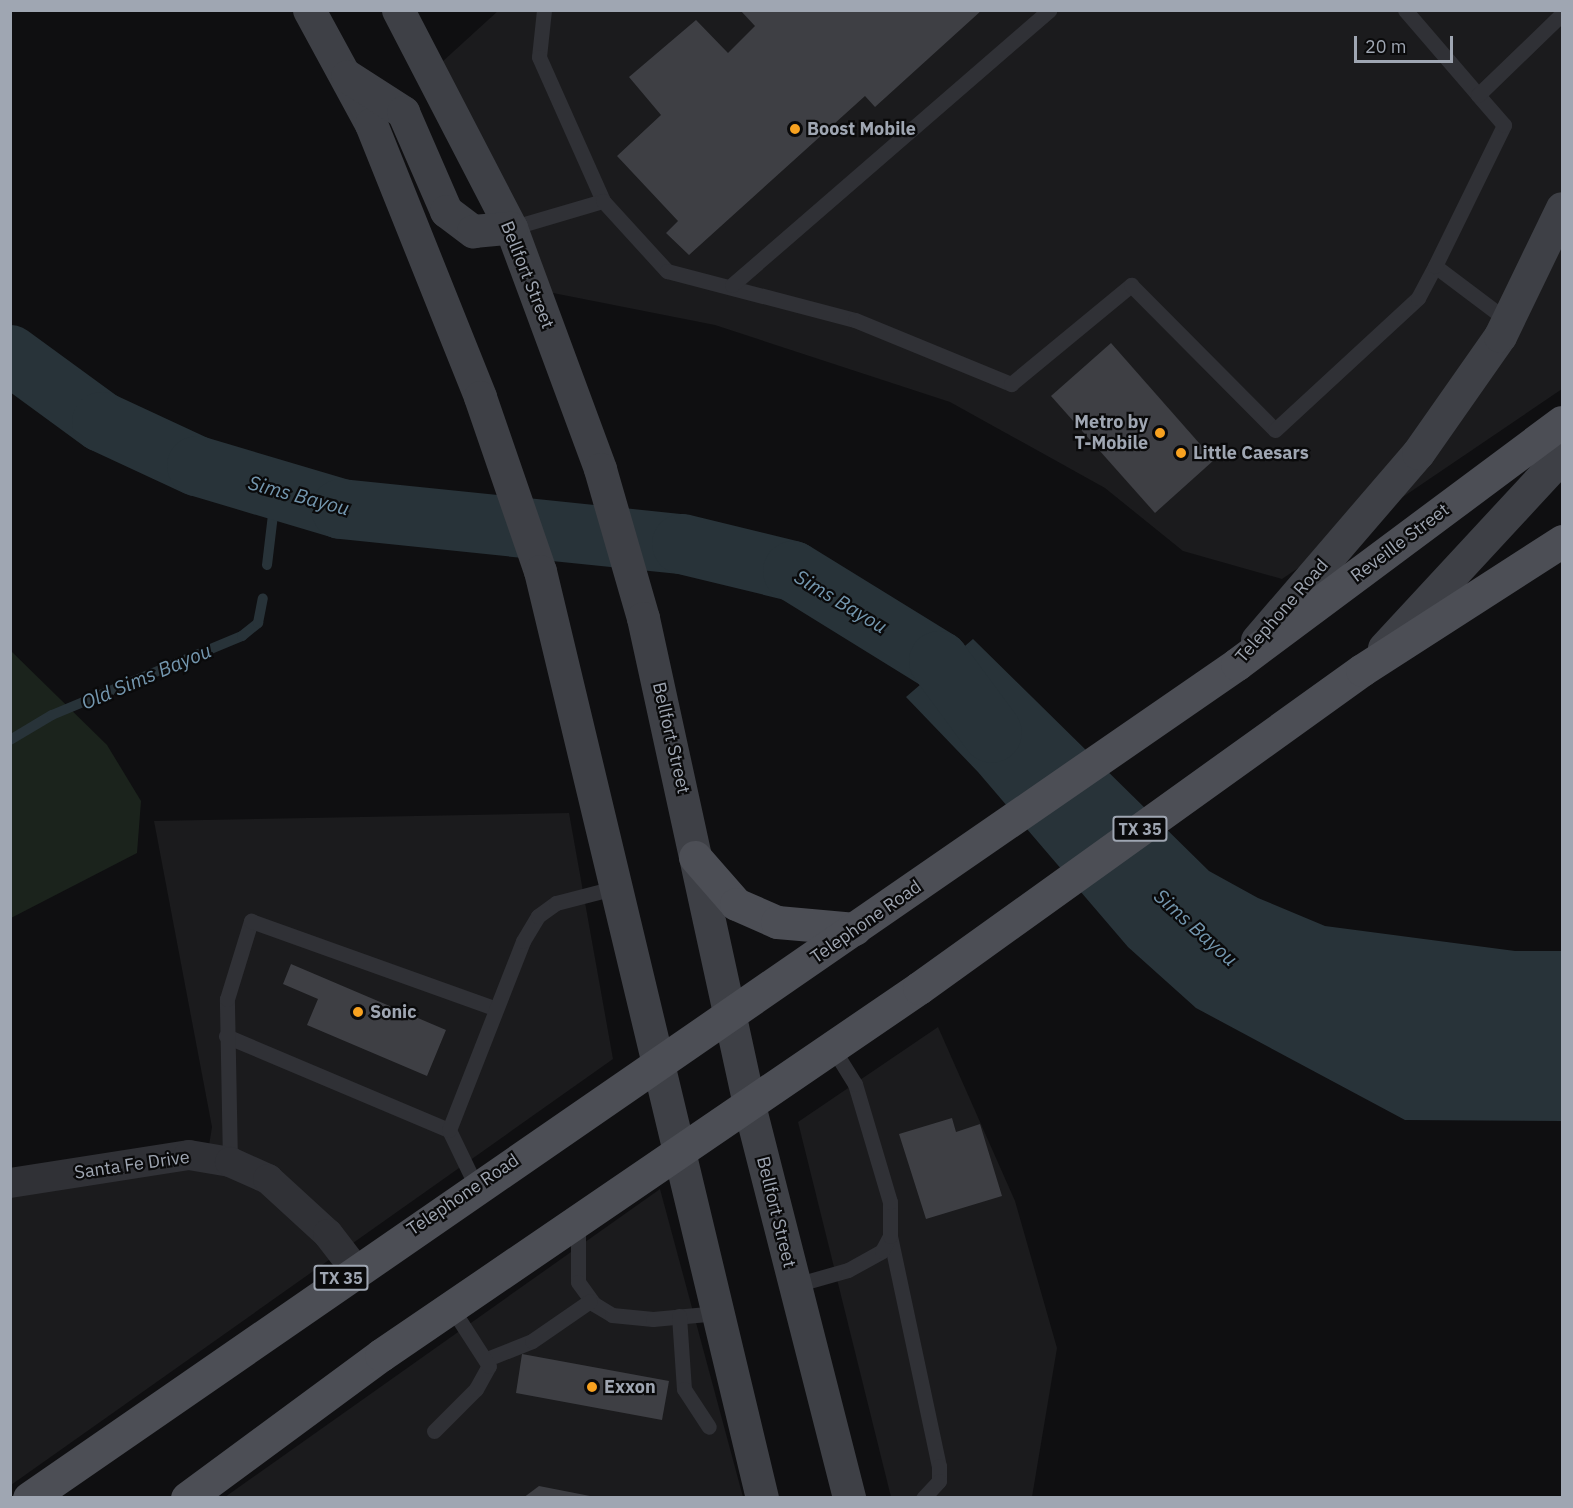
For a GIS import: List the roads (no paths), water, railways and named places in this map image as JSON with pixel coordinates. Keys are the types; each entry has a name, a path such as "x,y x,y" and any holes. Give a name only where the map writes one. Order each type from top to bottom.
{"main road":[{"path":"309,10 371,124 437,290 540,571 576,735 762,1497"},
{"name":"Bellfort Street","path":"398,10 511,228 600,469 679,770 695,857 749,1105 849,1497"},
{"path":"343,73 403,112 446,211 473,231 511,228"},
{"name":"Telephone Road","path":"29,1497 355,1269 729,1016 1237,664 1418,453 1508,321 1563,208"},
{"name":"Reveille Street","path":"1237,664 1563,422"},
{"path":"1362,670 1563,456"},
{"name":"TX 35","path":"187,1497 451,1307 919,988 1362,670 1563,541"},
{"path":"695,857 736,904 777,922 855,929"}],"street":[{"name":"Santa Fe Drive","path":"10,1183 189,1155 230,1162 268,1179 328,1234 355,1269"}],"lane":[{"path":"544,10 539,57 603,201 667,271 732,285 855,320 1011,384 1131,285 1275,430 1418,297 1504,125 1405,10"},
{"path":"732,285 1049,10"},
{"path":"1478,95 1563,14"},
{"path":"511,228 603,201"},
{"path":"1435,266 1508,321"},
{"path":"449,1130 494,1008 538,916 556,903 614,888"},
{"path":"230,1162 227,999 251,921 494,1008"},
{"path":"226,1036 449,1130 476,1186"},
{"path":"832,1047 855,1084 890,1202 890,1236 943,1497"},
{"path":"579,1219 578,1282 590,1300 612,1315 679,1316 718,1313"},
{"path":"795,1285 848,1270 882,1251 890,1236"},
{"path":"487,1359 532,1341 590,1300"},
{"path":"434,1431 487,1374 487,1359 451,1307"},
{"path":"679,1316 684,1389 709,1427"},
{"path":"923,1497 939,1481"}],"water":[{"path":"973,639 1209,871 1258,898 1325,926 1515,951 1562,951 1562,1121 1405,1120 1196,1008 1128,947 978,772 906,697"}],"waterway":[{"name":"Sims Bayou","path":"10,355 102,422 197,466 341,509 682,544 793,571 939,661 992,733"},
{"name":"Old Sims Bayou","path":"267,565 276,490"},
{"name":"Old Sims Bayou","path":"10,740 52,715 242,636 258,623 263,598"}],"place":[{"name":"Boost Mobile","path":"795,129"},
{"name":"Metro by T-Mobile","path":"1160,433"},
{"name":"Little Caesars","path":"1181,453"},
{"name":"Sonic","path":"358,1012"},
{"name":"Exxon","path":"592,1387"}]}
